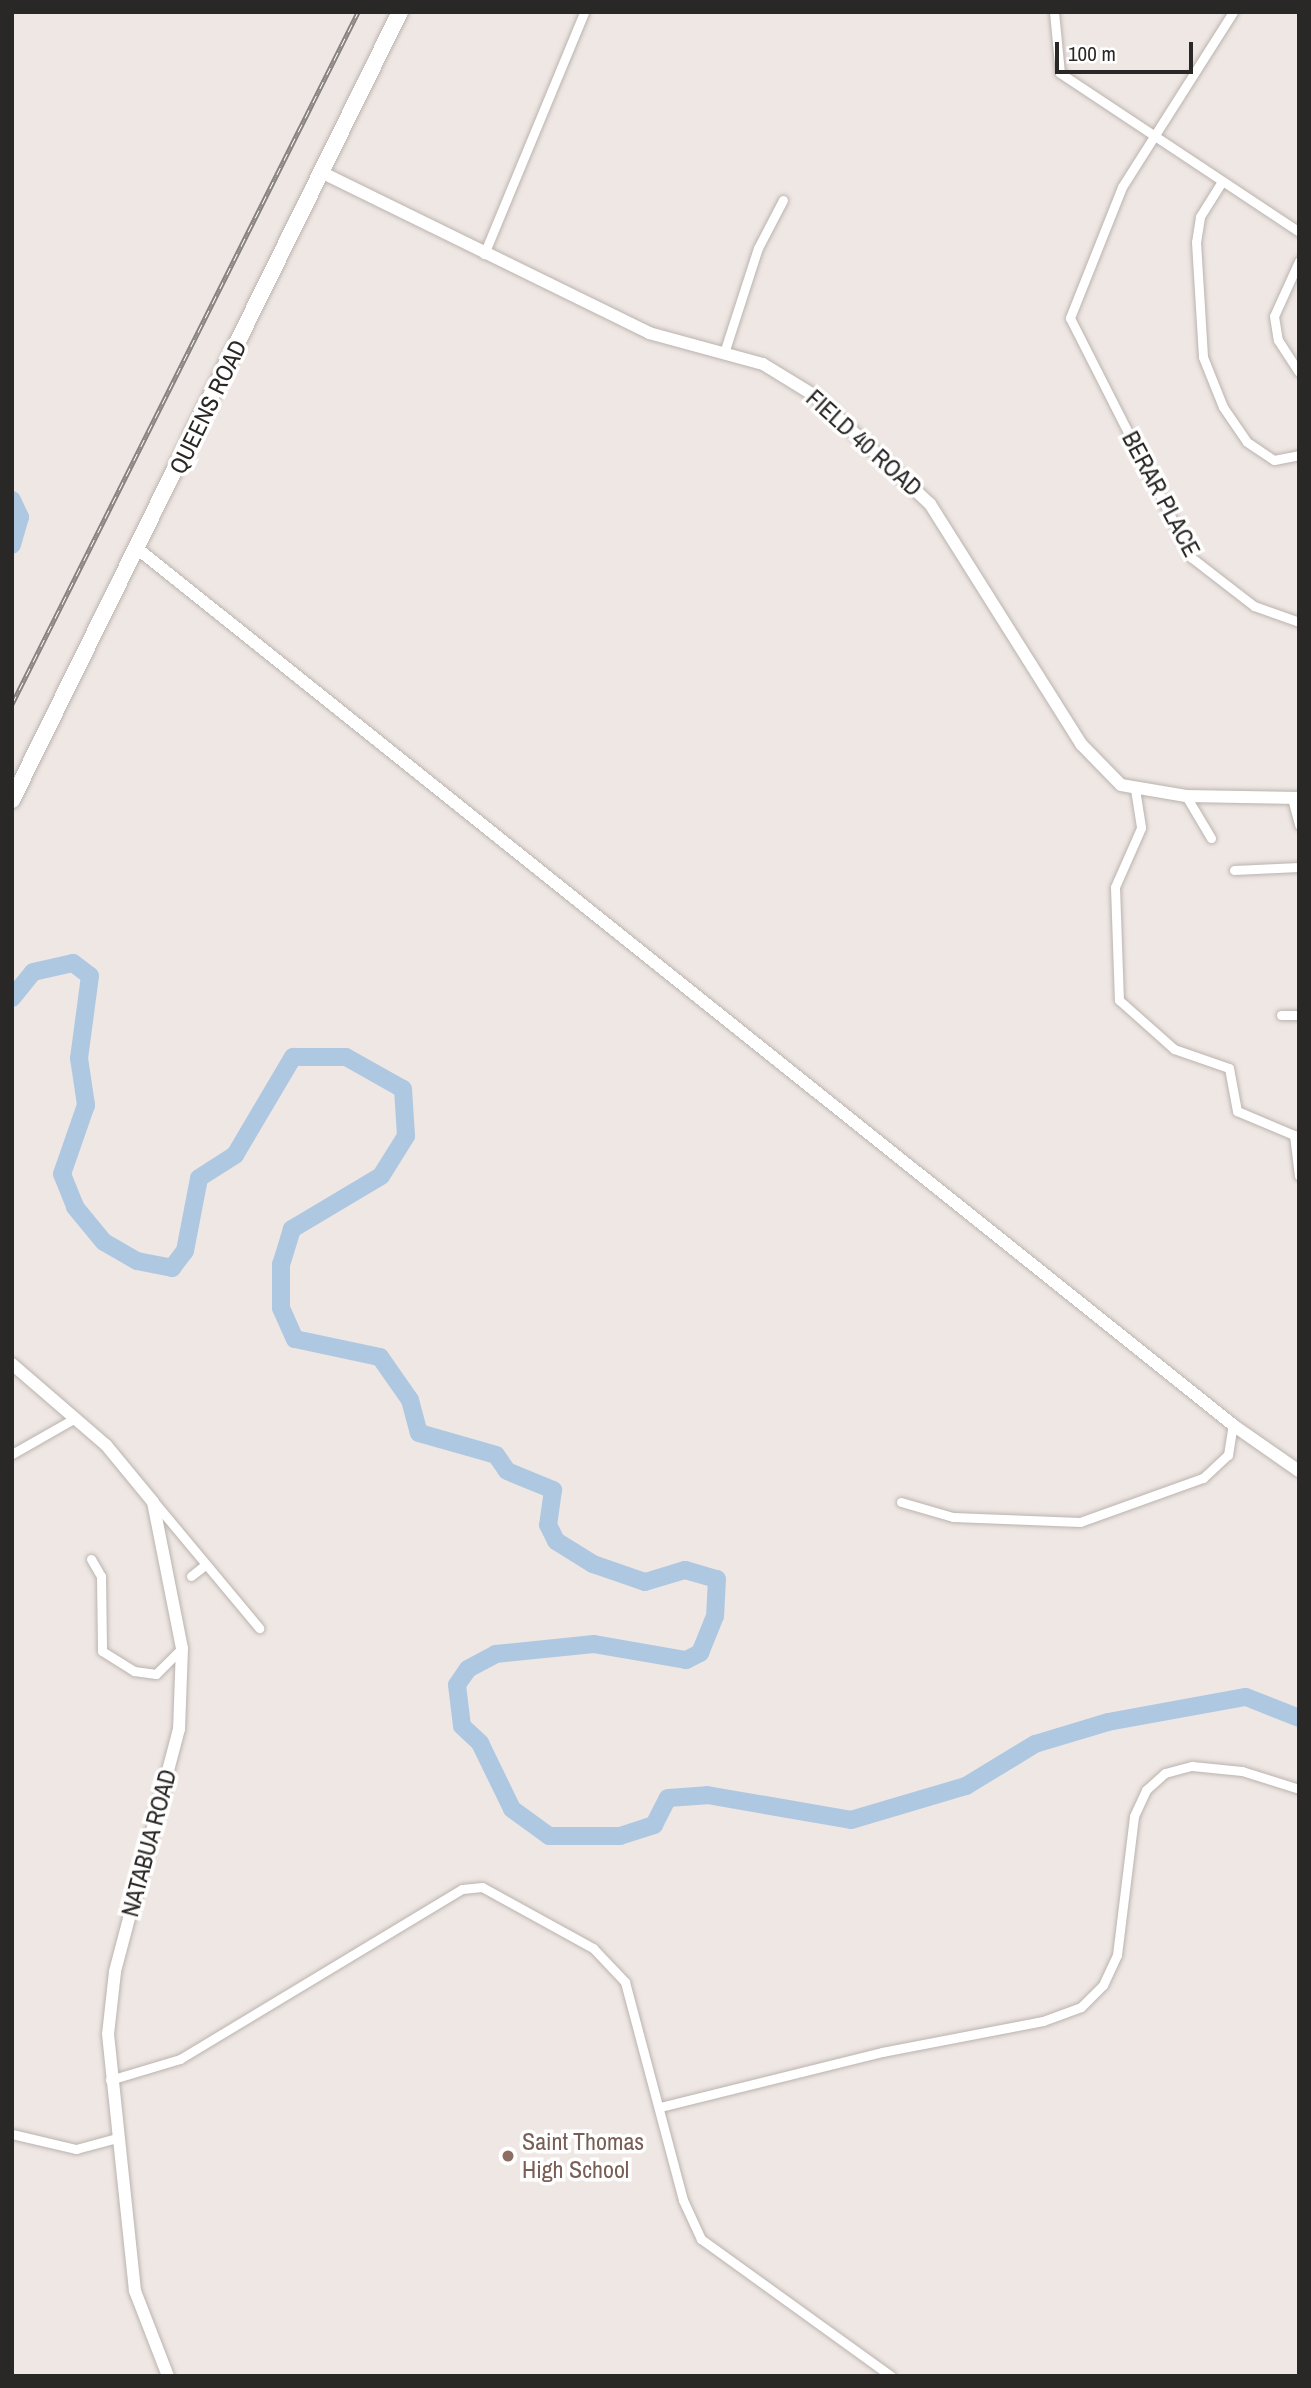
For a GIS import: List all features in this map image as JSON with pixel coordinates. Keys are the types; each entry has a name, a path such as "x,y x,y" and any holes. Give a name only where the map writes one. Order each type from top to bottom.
{"highway":[{"name":"QUEENS ROAD","path":"12,800 139,550 400,12"}],"street":[{"path":"484,254 584,12"},
{"path":"1054,12 1060,73 1149,137 1299,232"},
{"path":"1149,137 1233,12"},
{"name":"BERAR PLACE","path":"1149,137 1070,318 1192,558 1254,607 1299,622"},
{"name":"FIELD 40 ROAD","path":"323,173 649,333 724,353 789,376 930,503 1081,744 1102,771 1135,789 1186,796 1296,798"},
{"path":"1221,183 1200,217 1196,242 1203,357 1223,407 1247,442 1274,460 1299,455"},
{"path":"724,353 758,248 783,200"},
{"path":"1299,261 1275,316 1278,340 1299,372"},
{"path":"139,550 1233,1425 1299,1471"},
{"path":"1135,789 1141,828 1115,887 1119,1000 1174,1049 1229,1068 1237,1111 1294,1135 1299,1176"},
{"path":"1186,796 1211,838"},
{"path":"1296,798 1299,825"},
{"path":"1234,870 1299,867"},
{"path":"1280,1015 1299,1015"},
{"path":"12,1364 75,1418 153,1502 259,1628"},
{"path":"12,1454 75,1418"},
{"path":"901,1502 953,1517 1080,1522 1203,1478 1228,1455 1233,1425"},
{"name":"NATABUA ROAD","path":"153,1502 182,1648 179,1729 115,1972 110,2080 114,2139 139,2311 168,2376"},
{"path":"91,1559 101,1576 102,1651 134,1671 156,1674 182,1648"},
{"path":"191,1576 205,1565"},
{"path":"660,2107 1073,2011 1095,1996 1117,1955 1135,1816 1146,1790 1165,1773 1192,1766 1242,1771 1299,1789"},
{"path":"110,2080 180,2059 475,1886 566,1931 616,1969 632,2002 686,2210 701,2239 891,2376"},
{"path":"12,2134 76,2149 114,2139"}],"waterway":[{"path":"12,500 20,517 12,545"},
{"path":"12,998 33,972 73,963 90,976 79,1058 86,1105 62,1174 75,1207 104,1242 137,1261 172,1268 185,1251 199,1178 235,1155 293,1057 346,1057 403,1089 406,1136 381,1176 292,1229 281,1264 281,1308 295,1339 380,1357 410,1400 419,1433 496,1455 507,1471 553,1490 548,1525 556,1541 593,1564 645,1582 685,1570 717,1579 715,1616 700,1653 686,1660 594,1644 496,1654 468,1669 457,1685 462,1726 480,1743 512,1809 549,1836 620,1836 654,1825 668,1798 707,1795 851,1820 966,1786 1035,1744 1108,1722 1246,1697 1299,1718"}],"railway":[{"path":"12,704 358,12"}],"place":[{"name":"Saint Thomas High School","path":"508,2156"}]}
